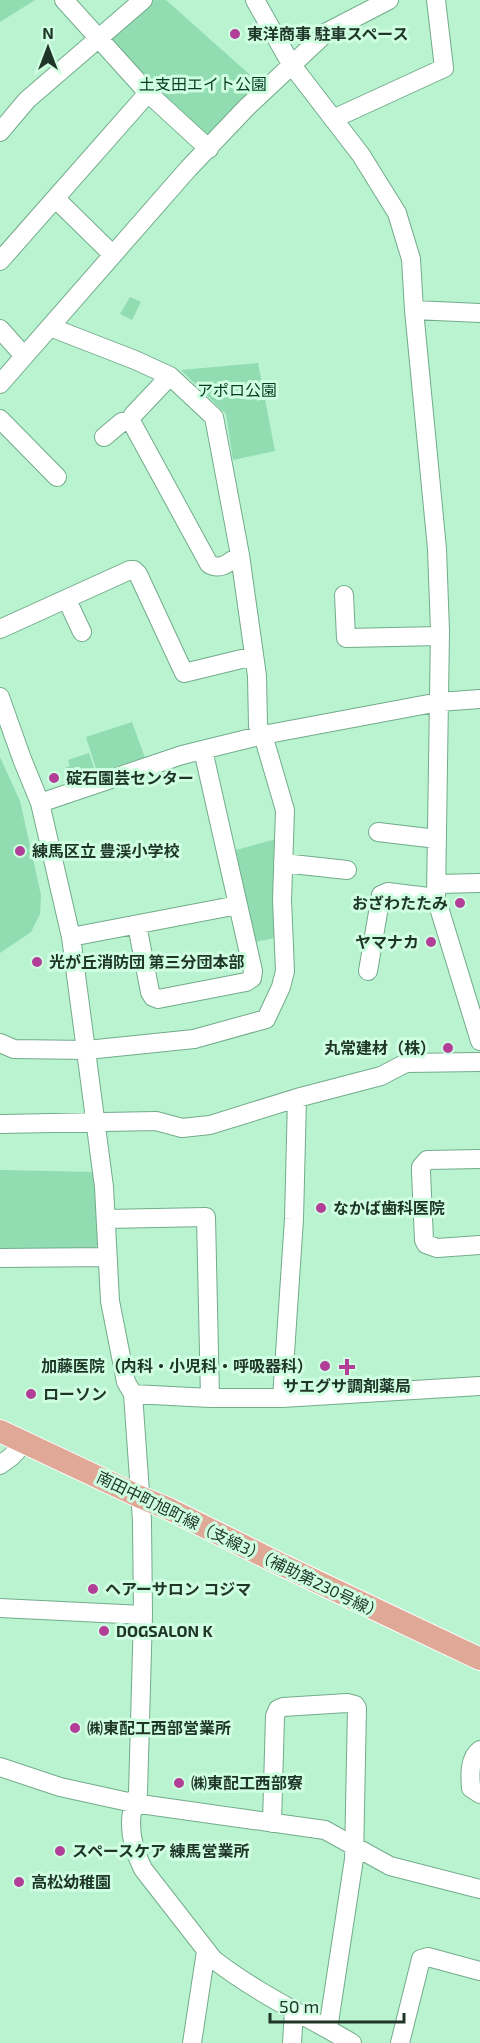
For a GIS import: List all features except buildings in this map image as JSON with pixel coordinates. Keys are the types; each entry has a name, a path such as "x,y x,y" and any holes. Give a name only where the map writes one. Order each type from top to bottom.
{"main road":[{"name":"南田中町旭町線（支線3）（補助第230号線）","path":"0,1431 170,1509 480,1659"}],"street":[{"path":"64,0 148,93 209,149"},
{"path":"0,132 27,100 143,0"},
{"path":"255,0 291,64 361,155 397,213 411,260 437,549 440,636 437,891 480,1041"},
{"path":"0,384 188,169 247,107 327,32 389,0"},
{"path":"333,119 444,68 436,0"},
{"path":"0,261 148,93"},
{"path":"56,199 113,255"},
{"path":"414,310 480,313"},
{"path":"0,1043 14,1049 87,1050 194,1039 266,1019 284,978 285,810 263,735 258,726 257,676 240,555 214,417 170,376 50,327"},
{"path":"0,329 24,356"},
{"path":"170,376 133,415 131,422 209,564 220,567 240,555"},
{"path":"0,419 57,477"},
{"path":"104,438 122,422 131,422"},
{"path":"0,629 134,570 138,574 184,673 254,656"},
{"path":"344,595 346,638 440,636"},
{"path":"67,600 82,632"},
{"path":"0,697 40,803 71,937 105,1187 110,1301 126,1382 133,1394 140,1497 143,1615 138,1793 130,1818 139,1862 206,1951 226,1969 352,2043"},
{"path":"40,803 182,755 263,735 439,702 480,699"},
{"path":"137,925 150,992 153,997 158,999 246,982 252,978 254,971 202,750"},
{"path":"378,832 437,839"},
{"path":"283,863 347,870"},
{"path":"368,971 381,895 388,892 437,891 480,883"},
{"path":"71,937 238,905"},
{"path":"0,1124 156,1121 182,1128 210,1125 297,1098 381,1076 406,1063 480,1062"},
{"path":"282,1398 294,1219 297,1098"},
{"path":"480,1159 427,1160 421,1172 426,1244 437,1248 480,1245"},
{"path":"106,1219 206,1217 210,1398"},
{"path":"0,1258 108,1257"},
{"path":"133,1394 210,1398 282,1398 480,1386"},
{"path":"0,1465 25,1442"},
{"path":"0,1608 143,1615"},
{"path":"272,1823 275,1716 278,1709 351,1703 357,1708 354,1859 328,2029"},
{"path":"480,1750 472,1760 471,1780 471,1788 480,1794"},
{"path":"0,1767 60,1787 133,1803 325,1830 390,1866 480,1889"},
{"path":"192,2043 206,1951"},
{"path":"400,2043 421,1959 428,1957 480,1971"},
{"path":"292,2043 294,2010"}],"green space":[{"path":"0,0 35,0 0,22"},
{"name":"土支田エイト公園","path":"154,0 166,0 259,83 212,134 200,135 112,45 112,35"},
{"path":"130,297 141,302 132,320 120,314"},
{"name":"アポロ公園","path":"258,363 275,451 233,460 226,414 181,370"},
{"path":"132,722 145,758 97,772 86,737"},
{"path":"89,753 96,774 70,782 66,767 70,766 68,760"},
{"name":"練馬区立 豊渓小学校","path":"0,757 20,801 41,895 40,914 31,932 0,953"},
{"path":"276,839 275,938 255,942 236,850"},
{"path":"0,1170 95,1172 98,1244 91,1252 0,1252"}],"place":[{"name":"東洋商事 駐車スペース","path":"235,34"},
{"name":"碇石園芸センター","path":"54,778"},
{"name":"練馬区立 豊渓小学校","path":"20,851"},
{"name":"おざわたたみ","path":"460,903"},
{"name":"ヤマナカ","path":"431,942"},
{"name":"光が丘消防団 第三分団本部","path":"37,962"},
{"name":"丸常建材（株）","path":"448,1048"},
{"name":"なかば歯科医院","path":"321,1208"},
{"name":"加藤医院（内科・小児科・呼吸器科）","path":"325,1366"},
{"name":"サエグサ調剤薬局","path":"347,1367"},
{"name":"ローソン","path":"31,1394"},
{"name":"ヘアーサロン コジマ","path":"93,1589"},
{"name":"DOGSALON K","path":"104,1631"},
{"name":"㈱東配工西部営業所","path":"75,1728"},
{"name":"㈱東配工西部寮","path":"179,1783"},
{"name":"スペースケア 練馬営業所","path":"60,1851"},
{"name":"高松幼稚園","path":"19,1882"}]}
